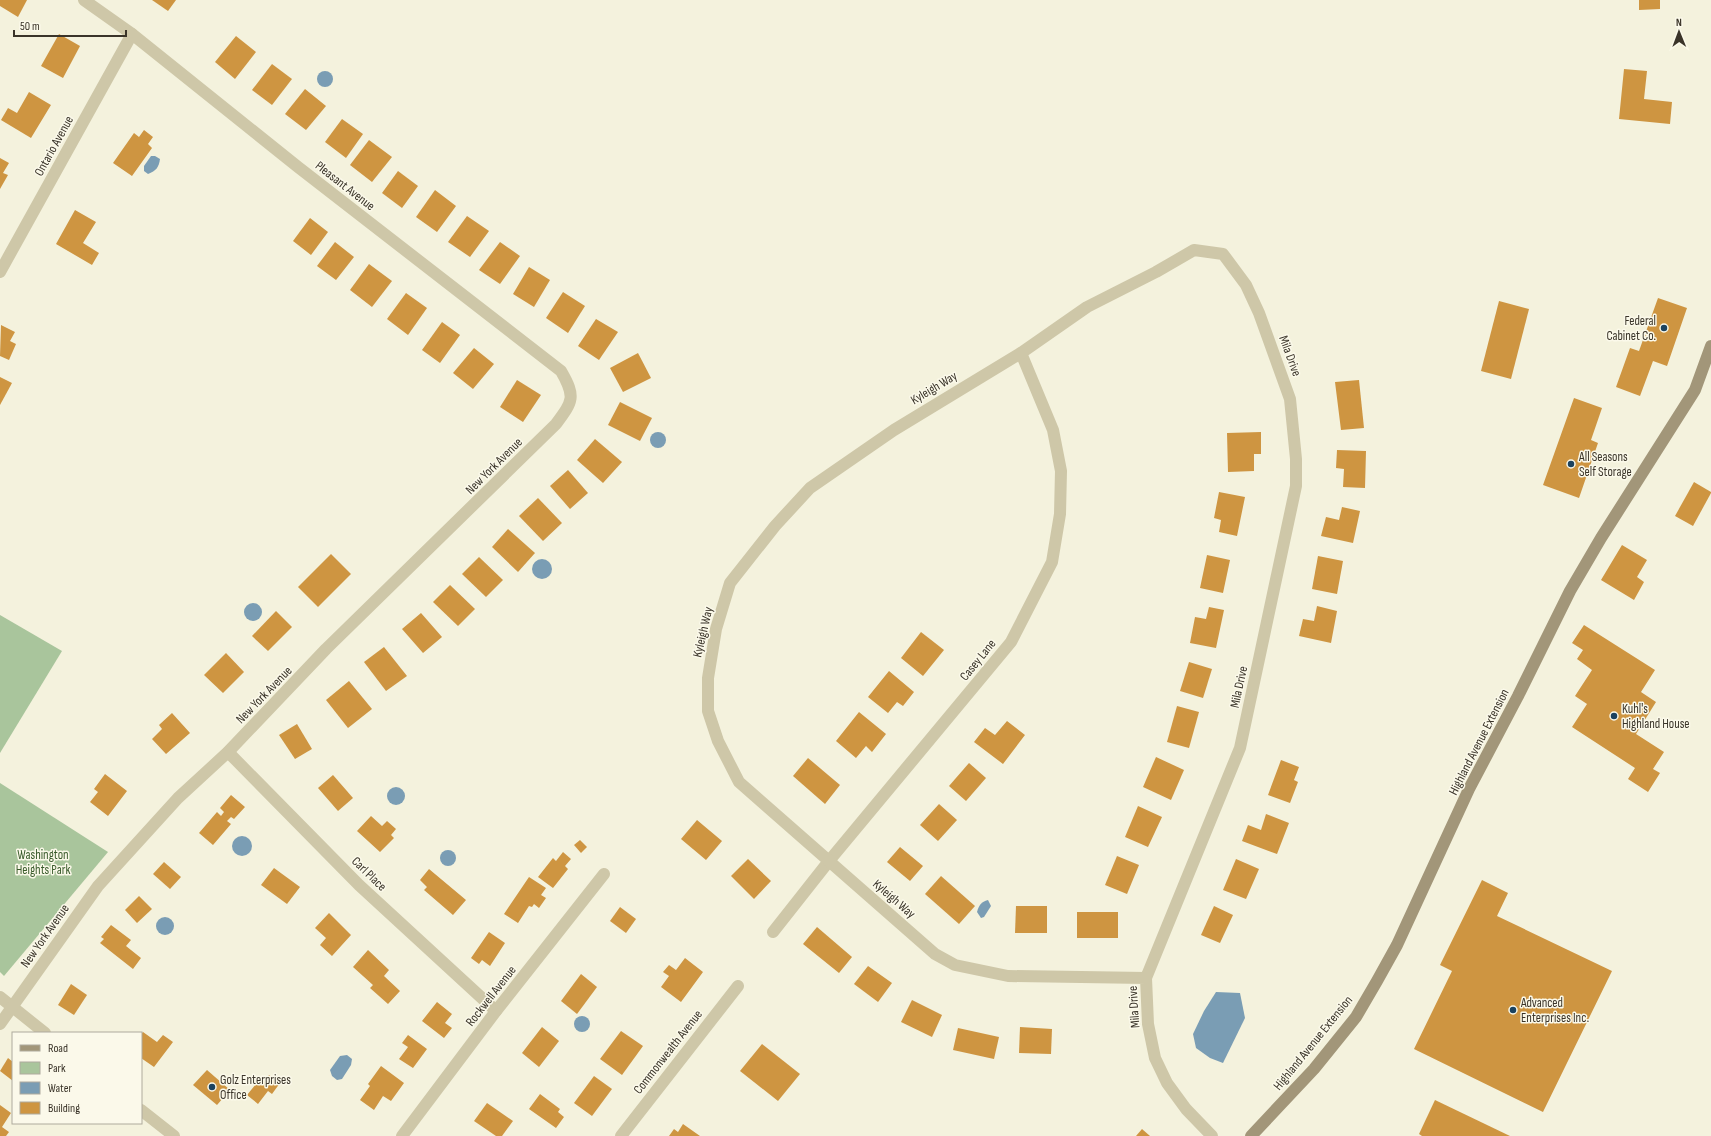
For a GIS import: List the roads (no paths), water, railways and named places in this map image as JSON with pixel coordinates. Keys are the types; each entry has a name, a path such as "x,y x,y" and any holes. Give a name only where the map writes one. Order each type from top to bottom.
{"street":[{"name":"Pleasant Avenue","path":"84,0 132,34 298,167 561,371 570,386 570,405"},
{"name":"Ontario Avenue","path":"0,272 132,34"},
{"name":"Kyleigh Way","path":"1146,978 1008,976 955,966 935,954 739,782 718,741 708,710 708,678 716,629 730,583 775,526 810,488 894,430 1022,353 1087,307 1156,272 1194,250"},
{"name":"Mila Drive","path":"1194,250 1223,254 1246,285 1259,313 1290,399 1296,459 1296,486 1240,748 1146,978 1148,1024 1155,1058 1167,1083 1186,1109 1212,1136"},
{"name":"Highland Avenue Extension","path":"1251,1136 1314,1069 1351,1023 1377,981 1397,945 1469,789 1518,696 1570,591 1601,538 1695,390 1711,346"},
{"name":"Casey Lane","path":"773,932 1011,642 1052,562 1060,514 1062,471 1053,430 1022,353"},
{"name":"New York Avenue","path":"0,1024 98,886 178,798 228,752 326,650 556,424 570,405"},
{"name":"Carl Place","path":"228,752 359,885 496,1012"},
{"name":"Rockwell Avenue","path":"402,1136 496,1012 604,874"},
{"name":"Commonwealth Avenue","path":"621,1136 738,986"},
{"path":"0,997 44,1032"},
{"path":"142,1111 174,1136"}],"water":[{"path":"322,71 328,71 333,76 331,85 328,87 322,87 317,82 317,76"},
{"path":"151,156 155,156 160,159 157,168 148,174 144,171 144,166"},
{"path":"658,432 664,434 666,440 664,446 658,448 652,446 650,440 652,434"},
{"path":"542,559 549,562 552,569 549,576 542,579 535,576 532,569 535,562"},
{"path":"249,603 257,603 262,608 260,619 257,621 249,621 244,616 244,608"},
{"path":"392,787 400,787 405,792 403,803 400,805 392,805 387,800 387,792"},
{"path":"242,836 249,839 252,846 249,853 242,856 235,853 232,846 235,839"},
{"path":"445,850 451,850 456,855 454,864 451,866 445,866 440,861 440,855"},
{"path":"988,900 991,906 984,917 981,918 977,912 982,903"},
{"path":"165,917 171,920 174,926 171,932 165,935 159,932 156,926 159,920"},
{"path":"1216,992 1240,993 1245,1018 1223,1063 1210,1058 1196,1048 1193,1034 1204,1011"},
{"path":"579,1016 585,1016 590,1021 588,1030 585,1032 579,1032 574,1027 574,1021"},
{"path":"347,1055 352,1059 351,1065 342,1079 337,1080 332,1076 330,1070 340,1056"}],"place":[{"name":"Federal Cabinet Co.","path":"1664,328"},
{"name":"All Seasons Self Storage","path":"1571,464"},
{"name":"Kuhl's Highland House","path":"1614,716"},
{"name":"Advanced Enterprises Inc.","path":"1513,1010"},
{"name":"Golz Enterprises Office","path":"212,1087"}],"park label":[{"name":"Washington Heights Park","path":"43,862"}]}
